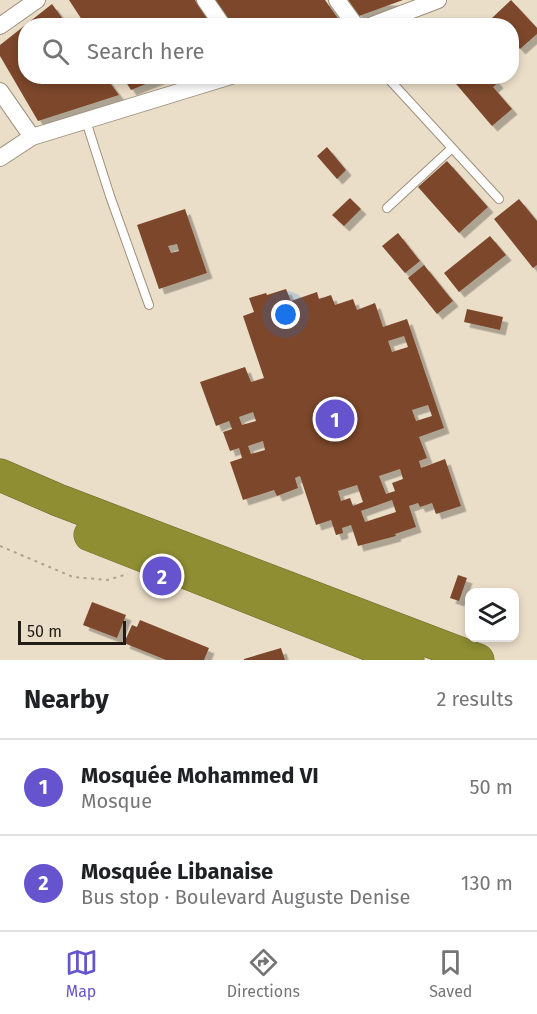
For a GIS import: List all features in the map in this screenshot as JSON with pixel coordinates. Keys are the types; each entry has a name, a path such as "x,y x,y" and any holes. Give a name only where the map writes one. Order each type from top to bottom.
{"highway":[{"path":"0,454 58,500"},
{"path":"0,475 58,500 478,660"},
{"path":"0,499 408,660"}],"street":[{"path":"0,26 37,0"},
{"path":"205,0 217,18"},
{"path":"337,0 350,18"},
{"path":"391,18 438,0"},
{"path":"0,158 32,137 205,84"},
{"path":"0,91 32,137"}],"lane":[{"path":"393,84 499,199"},
{"path":"86,121 149,305"},
{"path":"387,208 452,148"}],"path":[{"path":"0,546 73,577 88,579 107,580 130,574 151,559"}],"building":[{"path":"69,0 195,0 207,18 81,18"},
{"path":"212,0 325,0 338,18 224,18"},
{"path":"348,0 403,0 359,16"},
{"path":"511,0 537,28 537,34 520,49 519,18 492,18"},
{"path":"52,4 62,18 34,18"},
{"path":"18,31 18,84 111,84 119,95 38,121 0,56 0,45"},
{"path":"127,84 146,84 131,90"},
{"path":"456,84 497,84 493,87 512,109 492,126"},
{"path":"327,147 346,170 337,179 317,156"},
{"path":"447,161 488,207 459,233 418,187"},
{"path":"350,198 361,209 344,226 332,215"},
{"path":"519,199 537,221 537,265 533,268 494,219"},
{"path":"185,209 207,273 159,289 137,225","holes":["177,244 179,251 171,253 168,246"]},
{"path":"398,233 420,261 405,273 382,246"},
{"path":"490,236 506,255 459,292 444,273"},
{"path":"424,265 453,301 437,314 408,278"},
{"path":"286,289 291,301 317,292 319,299 331,295 335,305 353,299 357,310 375,303 383,327 407,319 444,428 419,437 427,458 419,461 421,468 445,459 461,506 436,514 432,503 420,507 418,503 409,506 416,527 395,534 396,536 358,546 351,525 342,528 343,533 336,535 331,520 316,525 300,476 295,478 298,488 277,496 274,490 243,500 230,462 242,458 239,448 230,451 223,432 232,429 229,421 216,426 200,382 245,367 251,382 264,378 243,316 254,312 249,298 266,293 267,295","holes":["404,336 408,347 392,352 388,341","428,405 432,416 416,421 412,410","253,412 256,421 242,425 239,417","263,441 265,450 251,454 248,446","400,469 403,479 392,483 395,491 386,494 379,476","357,485 363,502 353,506 350,498 341,501 338,491","392,500 396,512 365,522 361,511"]},
{"path":"467,309 503,317 500,330 464,322"},
{"path":"458,575 467,578 459,601 450,598"},
{"path":"92,602 126,615 117,638 83,625"},
{"path":"140,620 209,648 204,660 166,660 124,643 132,625 137,627"},
{"path":"281,648 285,660 244,660 244,659"}],"place":[{"name":"Mosquée Mohammed VI","path":"335,419"},
{"name":"Mosquée Libanaise","path":"162,576"}]}
